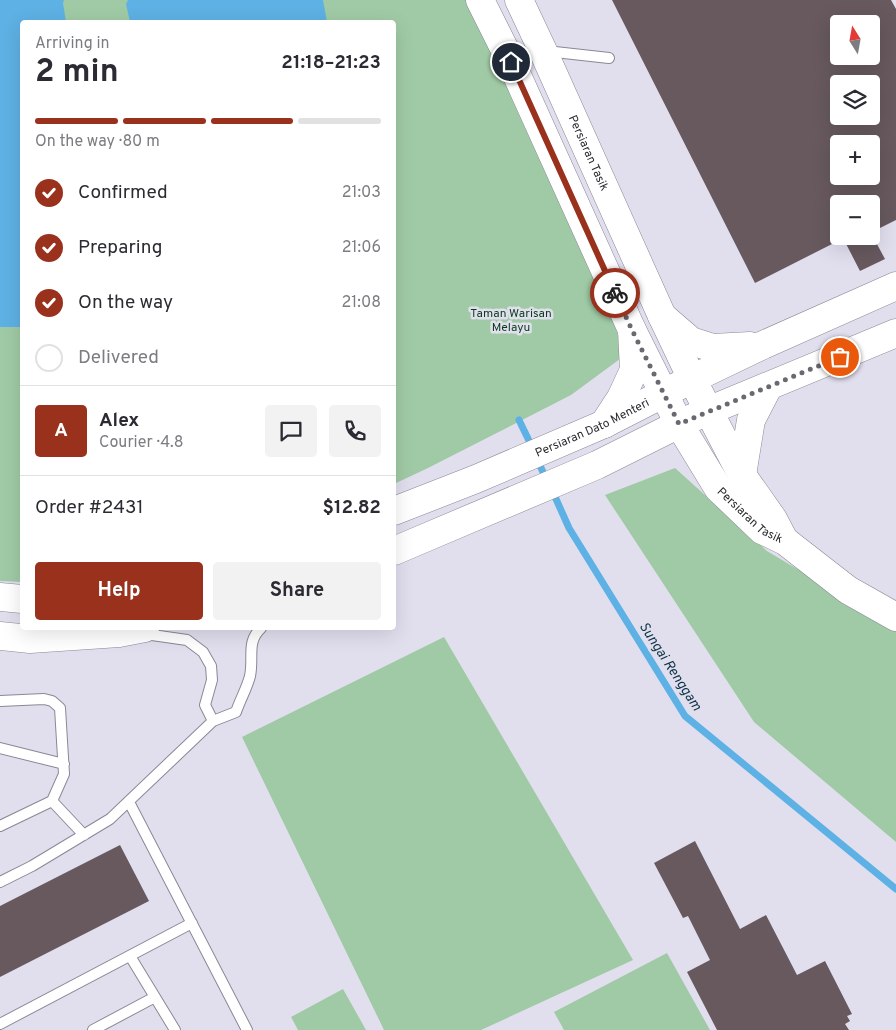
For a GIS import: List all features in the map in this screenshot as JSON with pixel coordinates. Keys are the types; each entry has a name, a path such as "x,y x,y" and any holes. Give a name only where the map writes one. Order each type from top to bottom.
{"main road":[{"name":"Persiaran Tasik","path":"480,0 511,62 632,330 679,424 718,488 762,530 785,541"},
{"name":"Persiaran Tasik","path":"518,0 692,379 742,475 773,519 785,541"},
{"path":"511,62 543,51"},
{"name":"Persiaran Dato Menteri","path":"396,510 476,479 594,428 763,344 896,286"},
{"path":"662,316 691,341 713,348 763,344"},
{"path":"594,428 621,398 634,370 632,330"},
{"path":"396,550 597,464 708,411 896,333"},
{"path":"742,475 751,420 768,387"},
{"path":"785,541 848,590 896,617"},
{"path":"0,597 20,599"},
{"path":"0,636 30,639 118,633 134,630"}],"lane":[{"path":"543,51 609,58"},
{"path":"0,882 32,866 110,819 213,721 236,712 250,676 252,643 255,634 259,630"},
{"path":"118,633 147,634 187,640 203,652 211,666 212,680 205,705 213,721"},
{"path":"0,701 44,698 52,701 60,708 64,764 64,774 52,801 0,826"},
{"path":"0,748 64,764"},
{"path":"52,801 84,835"},
{"path":"129,802 247,1030"},
{"path":"0,1024 192,923"},
{"path":"130,956 175,1030"},
{"path":"93,1030 155,997"}],"green space":[{"name":"Taman Warisan Melayu","path":"0,0 467,0 609,306 624,356 571,395 396,483 396,20 20,20 20,582 0,581"},
{"path":"675,468 767,551 896,628 896,842 754,722 605,495"},
{"path":"444,637 633,960 481,1030 384,1030 242,737"},
{"path":"667,953 710,1030 564,1030 554,1012"},
{"path":"343,989 366,1030 298,1030 291,1017"}],"water":[{"path":"0,0 64,0 66,20 20,20 20,327 0,327"},
{"path":"128,0 323,0 327,20 130,20 126,4"}],"building":[{"path":"612,0 891,0 896,9 896,220 880,228 880,195 830,195 830,245 755,283"},
{"path":"847,245 877,245 885,259 860,271"},
{"path":"695,841 740,929 766,915 797,975 825,961 852,1014 847,1016 850,1021 845,1024 849,1030 717,1030 687,972 710,960 688,916 683,918 654,863"},
{"path":"120,845 149,901 0,977 0,906"}],"waterway":[{"name":"Sungai Renggam","path":"519,420 533,449"},
{"name":"Sungai Renggam","path":"537,459 547,481"},
{"name":"Sungai Renggam","path":"552,490 569,528 685,716 896,889"}],"way so far":[{"path":"615,293 679,424 840,357"}],"route":[{"path":"511,62 615,293"}]}
